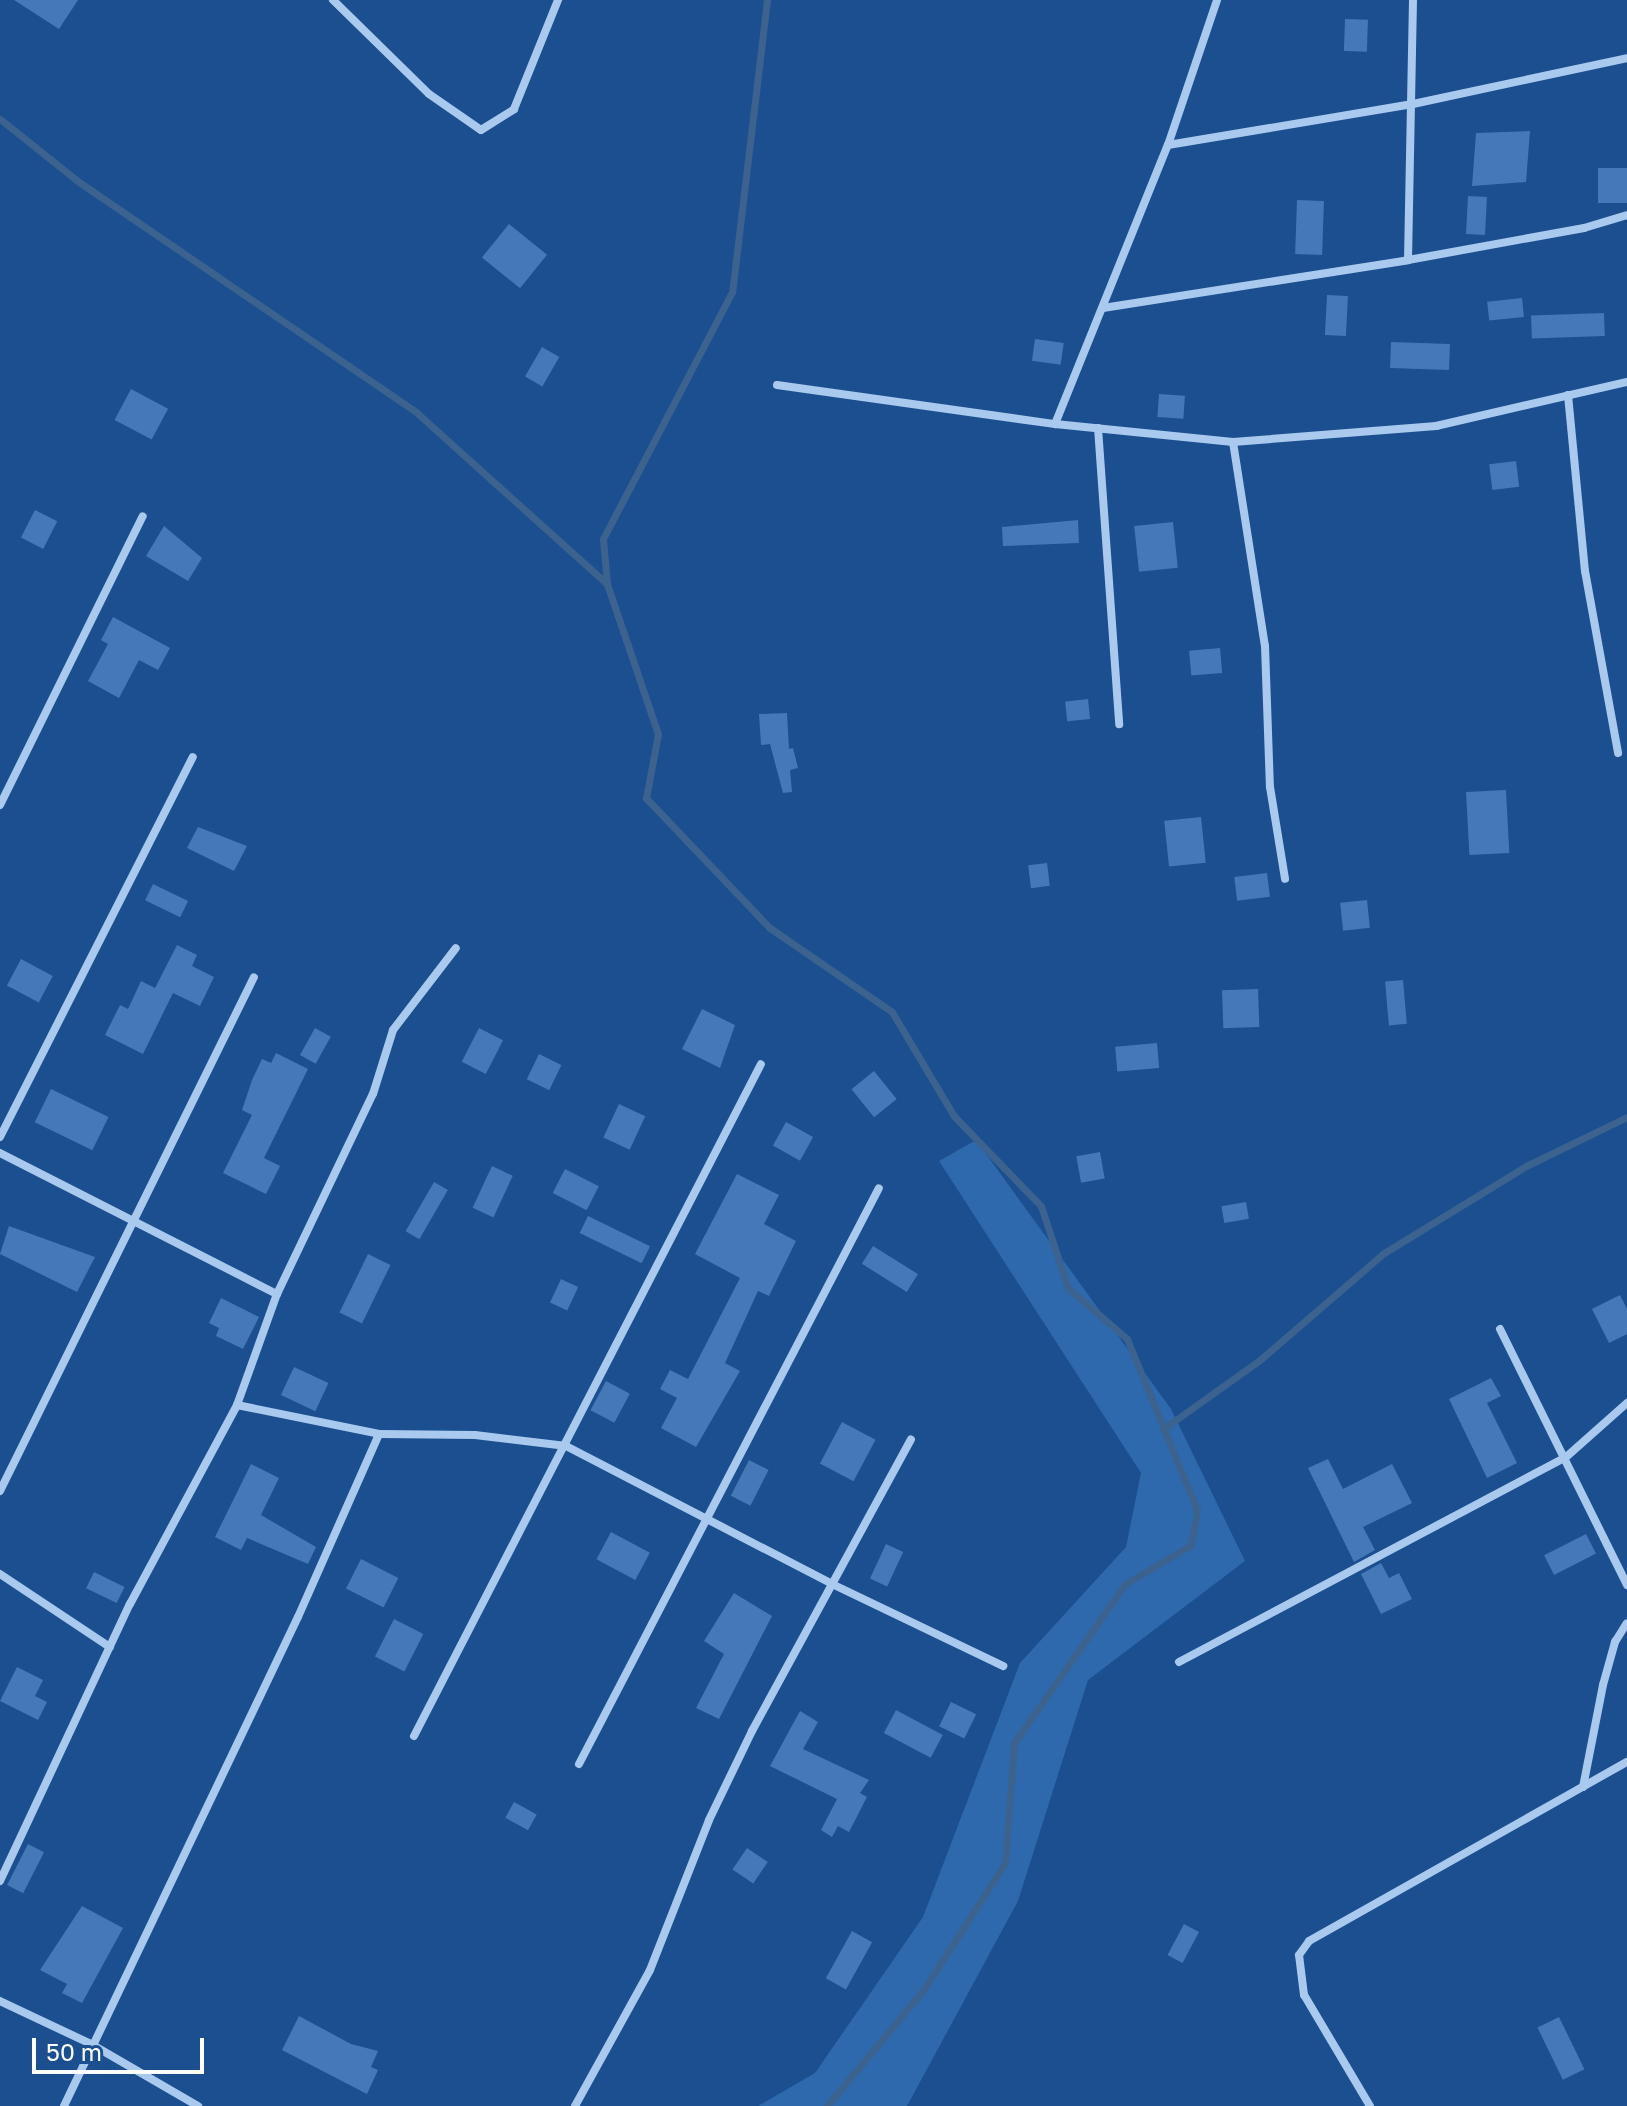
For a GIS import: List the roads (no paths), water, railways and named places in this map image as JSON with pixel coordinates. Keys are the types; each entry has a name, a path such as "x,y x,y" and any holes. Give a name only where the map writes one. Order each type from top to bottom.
{"street":[{"path":"333,0 429,94 481,130 514,109 558,0"},
{"path":"1055,424 1168,145 1217,0"},
{"path":"1408,260 1413,0"},
{"path":"1168,145 1413,104 1627,58"},
{"path":"1103,308 1408,260 1584,228 1627,215"},
{"path":"777,385 1055,424 1233,442 1436,426 1627,382"},
{"path":"1568,395 1585,571 1618,753"},
{"path":"1098,428 1119,724"},
{"path":"1233,442 1265,646 1270,787 1285,879"},
{"path":"0,805 143,516"},
{"path":"0,1137 193,757"},
{"path":"0,1881 110,1647 237,1405 277,1294 373,1094 393,1030 456,948"},
{"path":"0,1491 254,977"},
{"path":"414,1736 761,1064"},
{"path":"0,1153 277,1294"},
{"path":"579,1764 879,1188"},
{"path":"1500,1329 1627,1585"},
{"path":"1179,1662 1565,1458 1627,1403"},
{"path":"237,1405 379,1434 475,1435 566,1446 832,1584 1003,1666"},
{"path":"64,2106 91,2044 298,1617 379,1434"},
{"path":"575,2106 650,1970 709,1820 911,1439"},
{"path":"0,1574 110,1647"},
{"path":"1583,1787 1603,1685 1615,1642 1627,1623"},
{"path":"1370,2106 1304,1995 1299,1955 1309,1941 1627,1762"},
{"path":"0,2001 91,2044 198,2106"}],"waterway":[{"path":"767,0 732,292 603,539 607,584 658,734 646,798 770,928 892,1012 954,1116 1041,1206 1068,1288 1127,1339 1197,1510 1191,1545 1125,1584 1014,1743 1005,1863 924,1989 827,2106"},
{"path":"0,119 79,182 416,412 607,584"},
{"path":"1163,1429 1261,1359 1384,1253 1526,1166 1627,1117"}]}
